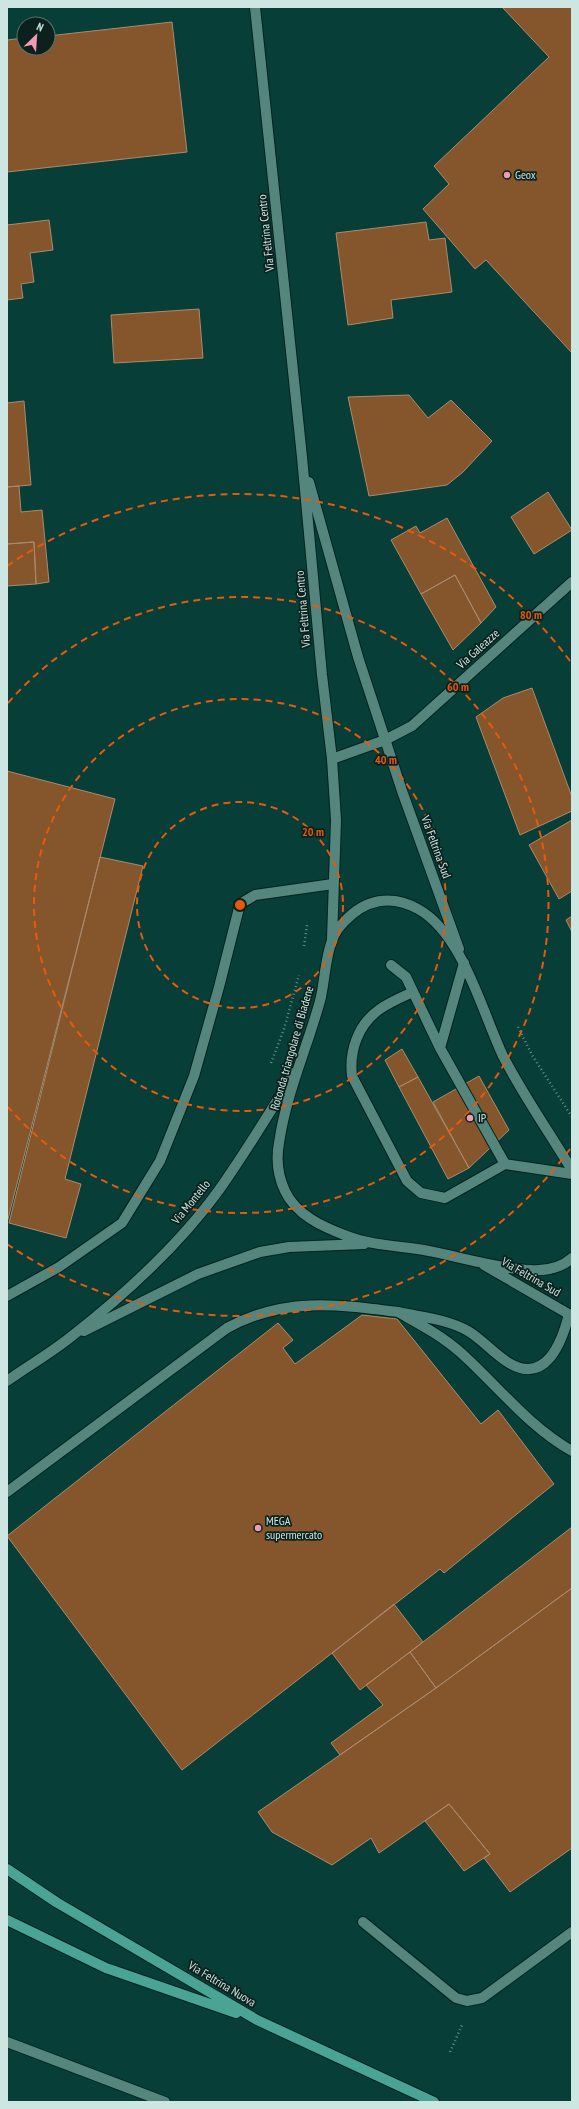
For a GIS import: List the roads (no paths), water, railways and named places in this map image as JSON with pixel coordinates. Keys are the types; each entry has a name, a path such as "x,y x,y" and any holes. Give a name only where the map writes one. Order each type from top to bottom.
{"main road":[{"name":"Via Feltrina Centro","path":"255,7 302,457 322,675 332,759"},
{"name":"Via Feltrina Centro","path":"302,457 358,657 385,740"},
{"name":"Via Galeazze","path":"332,759 385,740 412,726 572,582"},
{"name":"Via Feltrina Sud","path":"385,740 464,963"},
{"path":"332,759 336,820 332,939"},
{"path":"7,1296 59,1268 122,1223 160,1161 182,1111 194,1076 240,904 255,895 334,884"},
{"name":"Rotonda triangolare di Biadene","path":"572,1170 504,1057 464,963 438,926 421,911 406,903 387,899 372,902 358,909 343,923 332,939 322,995 279,1142 277,1159 280,1178 286,1193 295,1207 307,1217 349,1237 379,1244 536,1270 557,1267 572,1258"},
{"path":"440,1048 464,963"},
{"path":"391,965 406,978 440,1048 505,1164"},
{"path":"413,992 379,1009 361,1028 357,1036 351,1065 352,1076 407,1181 421,1193 445,1198 505,1164 572,1174"},
{"name":"Via Montello","path":"7,1381 71,1337 156,1262 186,1231 246,1151 302,1060"},
{"name":"Via Montello","path":"71,1337 198,1274 260,1252 324,1245 379,1244"},
{"name":"Via Feltrina Sud","path":"477,1261 571,1315"},
{"path":"7,1492 227,1328 247,1317 270,1310 293,1306 356,1306 398,1312 450,1323 468,1331 484,1341 508,1362 518,1368 531,1368 542,1365 551,1358 565,1332 571,1315"},
{"path":"398,1312 442,1338 460,1352 516,1407 558,1443 572,1451"},
{"name":"Via Feltrina Nuova","path":"7,1869 63,1906 257,2020 434,2102"},
{"path":"7,1920 106,1968 257,2020"},
{"path":"363,1922 456,1998 473,2001 482,1998 572,1932"},
{"path":"7,2042 165,2102"}],"place":[{"name":"Geox","path":"507,175"},
{"name":"IP","path":"470,1118"},
{"name":"MEGA supermercato","path":"258,1528"}]}
